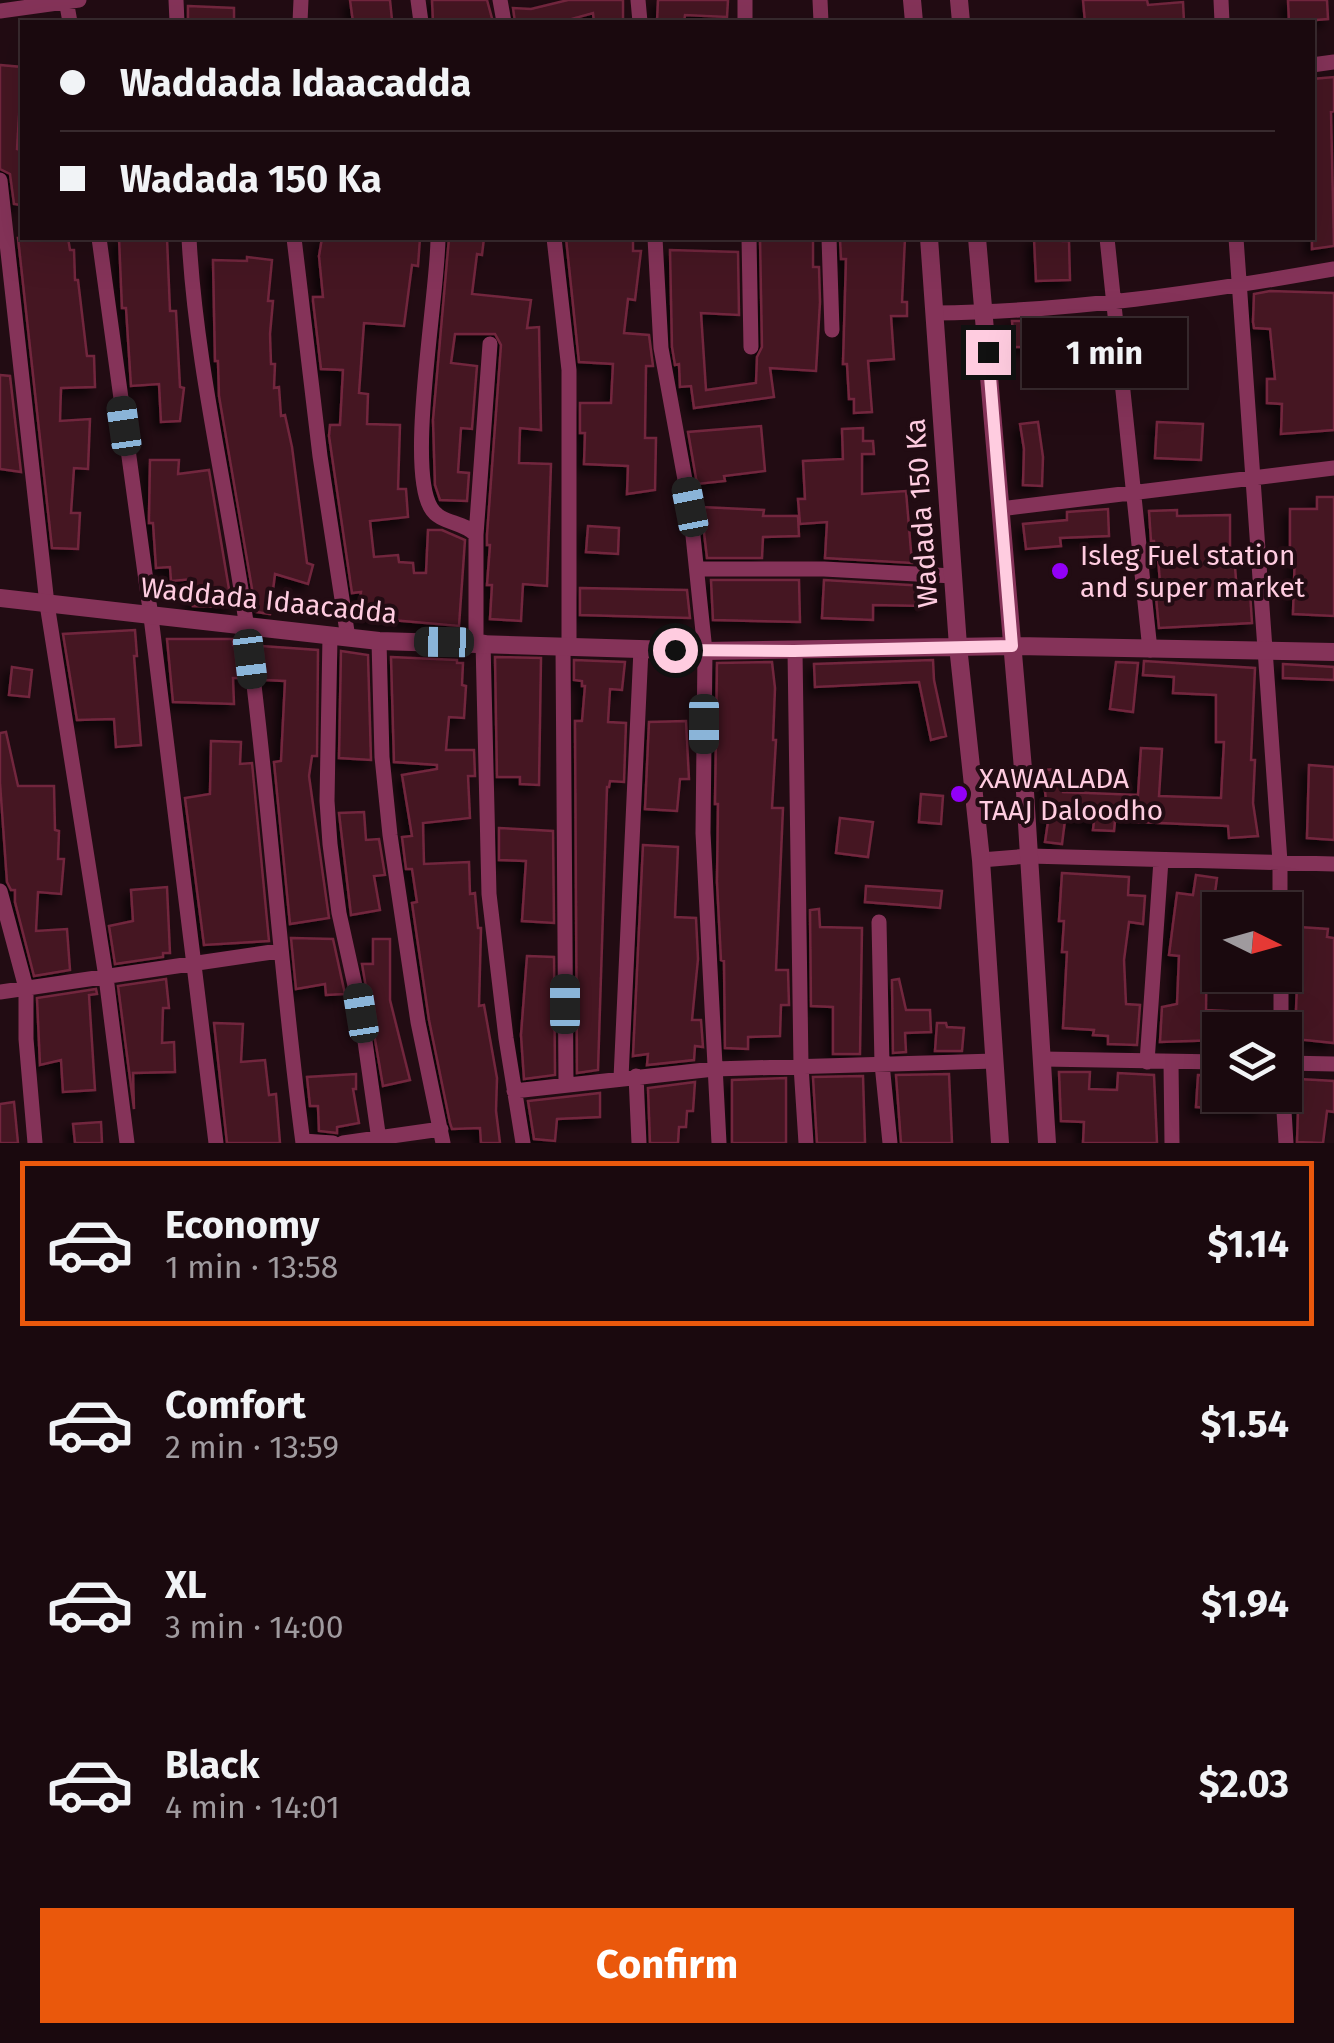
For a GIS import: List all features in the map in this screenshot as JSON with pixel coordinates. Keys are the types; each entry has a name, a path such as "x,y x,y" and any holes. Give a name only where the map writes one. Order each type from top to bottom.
{"street":[{"path":"0,11 71,1"},
{"path":"0,180 47,604 106,977 127,1143"},
{"path":"98,240 152,617 216,1143"},
{"path":"189,240 200,340 246,628 303,1142 333,1143"},
{"path":"294,240 339,637 326,800 330,844 339,913 359,999 379,1140"},
{"path":"438,240 420,466 431,508 438,517 470,528 476,535"},
{"path":"554,240 568,370 566,1084"},
{"path":"656,240 661,348 690,507 705,652 704,833 719,1143"},
{"path":"749,240 751,346"},
{"path":"829,240 832,330"},
{"name":"Wadada 150 Ka","path":"929,240 1000,1143"},
{"path":"977,240 1029,856 1047,1143"},
{"path":"1107,240 1150,650"},
{"path":"1236,240 1280,892"},
{"path":"934,314 984,313 1240,287 1334,270"},
{"path":"490,344 476,535 489,894 523,1143"},
{"path":"1000,509 1334,468"},
{"path":"696,570 824,569 953,576"},
{"name":"Waddada Idaacadda","path":"0,598 379,641 705,652 958,646 1334,652"},
{"path":"344,1143 442,1136 418,1022 390,835 382,757 379,641"},
{"path":"639,1143 628,1077 640,649"},
{"path":"794,651 806,1143"},
{"path":"980,860 1029,856 1334,864"},
{"path":"1147,1062 1161,860"},
{"path":"0,891 26,988 35,1143"},
{"path":"879,922 882,1064 890,1143"},
{"path":"0,992 279,952"},
{"path":"1042,1059 1202,1062"},
{"path":"514,1091 714,1069 995,1061"},
{"path":"1171,1062 1172,1143"},
{"path":"1302,1063 1334,1064"},
{"path":"1284,1112 1286,1143"}],"building":[{"path":"350,0 390,0 392,20 353,20"},
{"path":"432,0 487,0 492,20 433,20"},
{"path":"568,0 623,0 623,20 594,20 593,13 568,20 515,20 513,8 531,9"},
{"path":"658,0 728,0 727,17 685,15 684,20 657,20"},
{"path":"1083,0 1147,0 1148,5 1183,2 1184,20 1085,20"},
{"path":"1288,0 1327,0 1328,19 1289,20"},
{"path":"188,6 234,8 234,20 188,20"},
{"path":"0,65 20,67 20,205 14,204 10,174 0,169"},
{"path":"1334,77 1334,246 1312,249 1315,240 1315,79"},
{"path":"18,238 68,240 70,250 74,250 87,356 94,356 95,387 61,388 60,421 90,419 88,469 74,468 71,513 80,513 78,549 52,548"},
{"path":"119,240 167,240 170,311 176,311 180,387 184,388 180,421 161,422 159,384 131,386 126,308 122,308"},
{"path":"322,240 420,240 418,266 412,265 404,326 364,323 359,393 368,394 367,424 400,425 398,489 406,489 408,517 370,521 374,557 398,555 399,562 413,563 414,573 426,573 428,530 442,530 465,540 459,626 358,617 361,592 352,593 329,436 330,425 340,425 343,370 321,369 313,301 313,297 323,297 319,256"},
{"path":"449,240 484,240 482,255 477,254 472,294 531,300 527,328 539,327 541,430 520,428 519,463 551,464 547,586 523,584 521,621 490,619 492,585 487,585 487,535 501,345 495,334 455,334 451,363 477,366 472,429 461,428 458,472 469,473 467,501 440,500 435,485 433,420"},
{"path":"566,240 633,240 633,251 641,251 635,300 628,299 624,333 649,335 653,366 646,366 645,438 656,438 655,490 627,494 628,466 584,464 585,433 580,433 580,403 611,403 613,364 579,362"},
{"path":"760,240 813,240 813,267 819,267 820,302 816,371 770,368 774,397 694,408 691,386 680,387 679,364 675,365 672,347 670,250 738,252 739,315 701,313 706,390 756,383 757,357 762,347"},
{"path":"840,240 905,240 902,302 907,302 907,316 891,316 894,359 868,361 872,412 854,413 854,399 849,399 847,364 843,364 846,259 841,259"},
{"path":"1034,240 1069,241 1070,280 1036,281"},
{"path":"247,257 272,260 268,301 273,301 270,334 274,388 279,387 281,416 285,415 292,447 307,563 313,565 308,584 275,574 270,614 256,612 215,361 213,260 247,261"},
{"path":"1334,293 1334,430 1281,434 1282,404 1267,403 1267,379 1275,379 1270,329 1254,328 1253,322 1254,294"},
{"path":"1012,321 1045,321 1045,346 1082,346 1082,359 1096,358 1098,376 1043,377 1042,347 1014,347 1014,355 1000,355 1000,333 1013,333"},
{"path":"0,375 10,376 21,472 0,469"},
{"path":"1038,422 1042,486 1023,485 1020,424"},
{"path":"1157,422 1203,424 1201,460 1155,458"},
{"path":"761,426 765,471 697,484 688,432"},
{"path":"863,428 863,441 873,441 874,454 862,454 862,494 906,491 912,563 825,558 827,522 800,524 798,499 805,499 803,461 843,459 842,429"},
{"path":"150,460 179,460 178,474 209,470 232,607 193,606 193,579 171,581 170,567 156,568 153,523 149,523"},
{"path":"1317,497 1334,497 1334,616 1293,614 1295,551 1290,551 1290,509 1317,509"},
{"path":"701,507 764,510 763,516 798,516 799,536 763,537 762,558 707,558"},
{"path":"1108,509 1109,536 1060,538 1061,546 1026,549 1023,524 1067,520 1067,512"},
{"path":"1177,510 1177,516 1230,515 1230,555 1234,554 1237,592 1250,592 1252,623 1159,628 1158,557 1151,541 1149,511"},
{"path":"588,526 619,528 618,554 586,552"},
{"path":"711,580 799,580 800,622 713,620"},
{"path":"824,580 926,586 926,606 873,605 873,620 822,618"},
{"path":"580,588 687,590 690,618 580,615"},
{"path":"135,630 141,745 116,747 114,719 77,720 63,634"},
{"path":"167,639 233,639 233,645 238,645 242,678 233,678 234,704 173,702"},
{"path":"261,646 318,650 317,756 312,756 309,776 329,918 290,924 274,762 281,761 285,681 265,680"},
{"path":"341,651 368,655 371,760 339,758"},
{"path":"391,657 463,663 464,718 449,717 446,750 474,750 475,776 468,776 470,818 423,823 424,864 469,862 470,894 475,893 481,928 479,1006 484,1005 497,1078 500,1143 481,1143 480,1128 452,1129 450,1123 429,1020 412,903 417,902 412,869 406,869 402,837 412,836 402,775 437,769 437,765 394,762"},
{"path":"495,657 541,658 539,785 520,784 520,777 497,777"},
{"path":"574,660 625,662 622,690 610,689 608,722 626,723 624,782 610,781 607,787 598,1070 577,1073 575,721 582,721 585,686 574,680"},
{"path":"933,660 946,736 931,740 919,682 815,687 814,664"},
{"path":"1144,661 1255,668 1251,760 1255,760 1253,803 1258,836 1229,838 1228,826 1115,821 1114,831 1093,830 1094,821 1065,820 1062,844 1045,842 1048,822 1043,770 1060,769 1063,792 1138,795 1141,748 1162,749 1159,796 1221,798 1224,742 1216,742 1216,695 1173,693 1174,677 1143,675"},
{"path":"772,662 776,740 772,808 783,808 776,970 788,970 789,1005 781,1005 780,1036 748,1037 748,1049 725,1048 715,804 717,663"},
{"path":"1116,662 1138,663 1133,712 1110,709"},
{"path":"1283,664 1334,667 1334,680 1283,678"},
{"path":"12,667 32,670 29,697 9,695"},
{"path":"686,721 689,779 680,779 677,811 645,809 649,722"},
{"path":"6,732 18,786 54,786 58,859 64,859 61,894 38,892 36,931 67,929 70,970 34,976 15,890 7,882 0,783 0,733"},
{"path":"211,741 241,742 240,764 252,763 269,941 204,945 185,798 210,794"},
{"path":"1309,765 1334,767 1334,840 1307,838"},
{"path":"921,794 943,796 941,824 919,822"},
{"path":"364,812 366,840 379,839 385,875 374,876 380,910 351,915 339,813"},
{"path":"840,818 873,822 868,857 836,853"},
{"path":"499,828 553,831 554,923 522,921 526,861 499,860"},
{"path":"643,845 678,847 675,917 696,918 698,959 692,1020 701,1020 703,1047 695,1046 694,1060 647,1065 648,1054 633,1056"},
{"path":"1062,873 1129,877 1128,895 1145,896 1143,924 1129,922 1124,960 1126,1004 1140,1005 1137,1045 1108,1044 1108,1036 1093,1035 1094,1030 1063,1028 1067,952 1062,952 1064,921 1059,921"},
{"path":"1196,875 1217,878 1215,892 1202,892 1202,992 1206,992 1206,1010 1245,1012 1202,1012 1202,1041 1160,1042 1162,1007 1177,1004 1179,956 1169,955 1177,893 1193,895"},
{"path":"866,886 942,891 940,908 865,902"},
{"path":"167,887 170,953 115,964 109,926 133,921 131,890"},
{"path":"819,909 820,927 862,928 860,1054 833,1054 833,1007 811,1006 810,910"},
{"path":"1302,927 1328,929 1327,937 1334,938 1334,1043 1302,1040 1302,1012 1296,1012 1297,992 1302,992"},
{"path":"291,938 333,939 345,994 326,995 325,984 296,989"},
{"path":"373,939 390,939 390,1000 410,1080 383,1086 362,964 373,964"},
{"path":"527,956 554,957 555,1075 524,1079 521,1035"},
{"path":"166,979 169,1008 163,1008 162,1043 174,1042 175,1072 133,1073 134,1109 118,986"},
{"path":"899,979 906,1010 930,1010 931,1032 905,1033 906,1052 893,1053 892,980"},
{"path":"96,989 97,994 89,995 95,1090 63,1092 61,1060 40,1065 37,998"},
{"path":"214,1023 243,1024 241,1062 265,1060 269,1095 276,1094 280,1143 227,1143"},
{"path":"937,1023 964,1028 962,1051 935,1051"},
{"path":"1059,1072 1090,1072 1089,1089 1117,1090 1118,1073 1154,1075 1157,1143 1083,1143 1084,1122 1061,1121"},
{"path":"356,1074 353,1089 359,1123 337,1127 337,1133 319,1131 318,1106 310,1106 307,1077"},
{"path":"949,1074 952,1143 901,1143 896,1075"},
{"path":"1198,1075 1202,1075 1202,1107 1196,1107"},
{"path":"863,1076 865,1143 817,1143 813,1077"},
{"path":"786,1078 786,1143 732,1143 732,1080"},
{"path":"1302,1079 1334,1081 1334,1112 1327,1111 1323,1143 1297,1142"},
{"path":"695,1082 693,1111 687,1111 686,1127 679,1127 678,1143 650,1143 648,1088"},
{"path":"600,1093 600,1117 557,1119 555,1141 534,1139 528,1101"},
{"path":"14,1102 18,1143 0,1143 0,1104"},
{"path":"101,1122 102,1143 75,1143 73,1124"}],"place":[{"name":"Isleg Fuel station and super market","path":"1060,571"},
{"name":"XAWAALADA TAAJ Daloodho","path":"959,794"}],"route":[{"path":"675,650 1012,646 988,352"}]}
